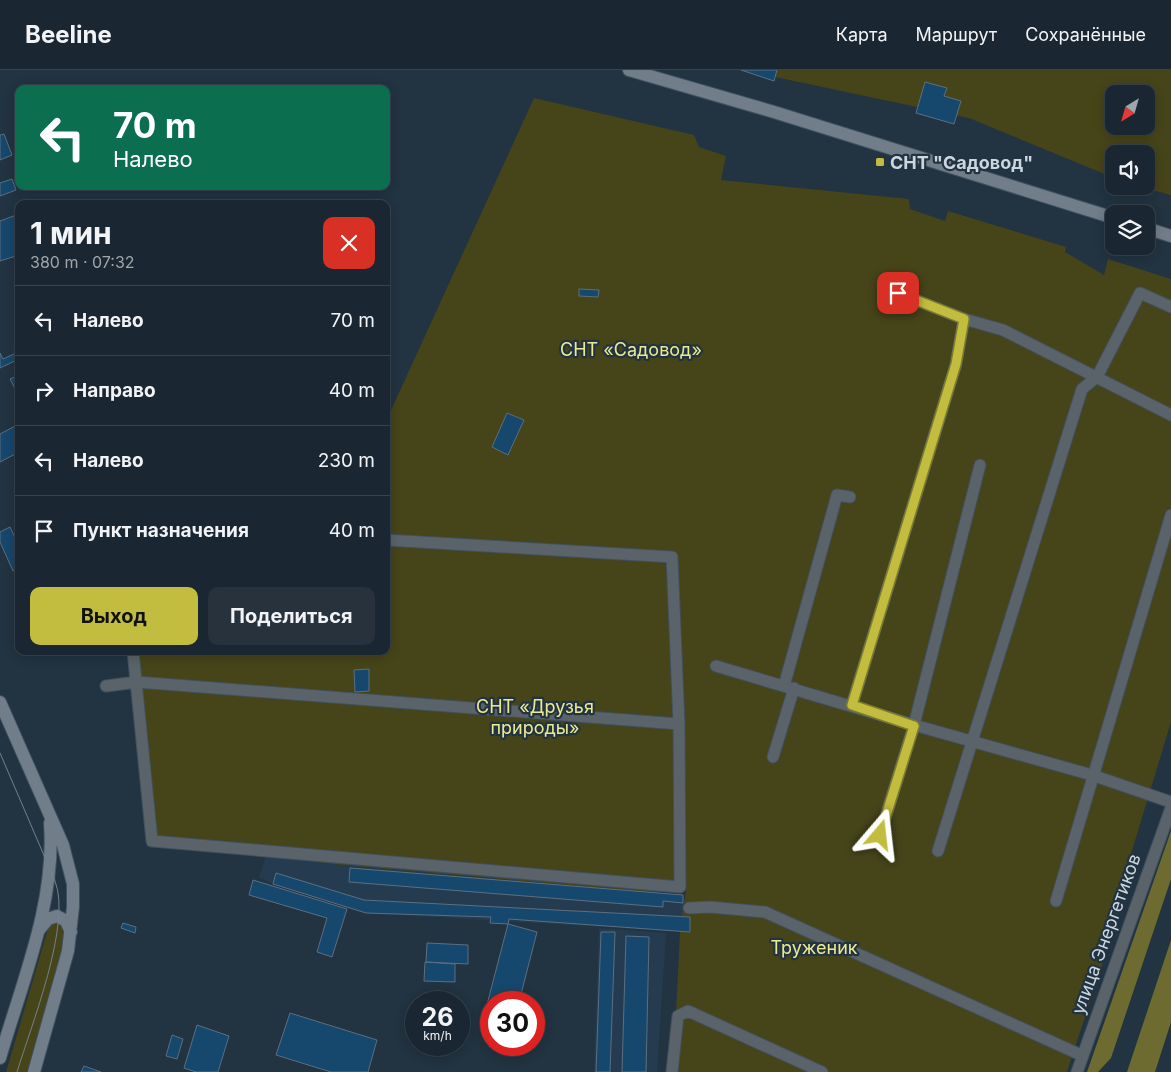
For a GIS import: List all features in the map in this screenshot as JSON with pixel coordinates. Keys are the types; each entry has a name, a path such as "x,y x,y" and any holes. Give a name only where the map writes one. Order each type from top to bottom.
{"street":[{"path":"629,70 774,112 1105,215"},
{"path":"1155,231 1171,236"},
{"path":"898,293 964,319 1002,330 1171,415"},
{"path":"938,851 1082,389 1097,377 1140,293 1171,307"},
{"path":"852,705 956,364 964,319"},
{"path":"880,835 914,726 980,465"},
{"path":"774,756 836,495 850,497"},
{"path":"1056,901 1171,515"},
{"path":"134,655 152,841 680,887 679,724 672,557 390,540"},
{"path":"716,666 852,705 914,726 1092,775 1171,802"},
{"path":"106,686 137,682 679,724"},
{"path":"0,702 63,845 71,872 74,897 71,935 66,960 34,1072"},
{"name":"улица Энергетиков","path":"1076,1072 1171,808"},
{"path":"0,1058 2,1040 34,943 46,895 52,854 50,816"},
{"path":"689,908 710,906 765,912 1081,1055"},
{"path":"34,943 44,922 52,916 58,916 66,921 71,935"},
{"path":"672,1072 678,1016 688,1011 822,1072"}],"shaded area":[{"path":"1171,831 1171,879 1111,1058 1098,1072 1087,1072"},
{"path":"266,856 332,864 683,895 690,917 690,932 366,913 273,884 259,877"},
{"path":"599,928 666,933 657,1072 594,1072"},
{"path":"1171,940 1171,1022 1155,1072 1127,1072"}],"green space":[{"path":"742,70 1171,70 1171,195 1155,191 1155,145 1105,145 1105,174 969,118"},
{"path":"534,98 694,135 699,147 726,156 721,180 909,199 910,209 945,221 948,211 1066,247 1065,252 1104,275 1108,259 1171,279 1171,722 1131,854 1111,938 1067,1072 673,1072 680,932 690,932 690,918 682,916 686,891 647,892 332,864 152,841 129,655 390,655 390,412"},
{"path":"61,921 67,936 27,1072 6,1072 50,922"}],"building":[{"path":"741,70 777,70 774,81"},
{"path":"925,82 947,88 944,96 961,101 954,124 916,113"},
{"path":"4,134 12,155 0,160 0,135"},
{"path":"12,179 16,190 0,196 0,183"},
{"path":"15,215 15,256 0,261 0,221"},
{"path":"579,289 599,290 598,297 579,296"},
{"path":"0,353 3,359 15,353 15,361 0,368"},
{"path":"15,377 15,388 10,379"},
{"path":"507,413 524,420 508,455 492,447"},
{"path":"15,426 15,454 0,462 0,434"},
{"path":"10,527 15,538 15,570 13,571 0,542 0,532"},
{"path":"369,669 369,691 355,692 354,670"},
{"path":"350,868 683,895 683,903 663,901 663,907 349,882"},
{"path":"276,873 364,900 690,917 690,932 509,919 508,924 490,923 491,917 366,913 273,884"},
{"path":"253,880 347,909 332,957 317,952 327,918 249,895"},
{"path":"123,923 136,927 135,933 121,928"},
{"path":"508,924 537,932 522,991 491,991"},
{"path":"601,932 615,932 610,1072 596,1072"},
{"path":"626,936 649,937 646,1072 622,1072"},
{"path":"427,943 468,945 468,964 426,962"},
{"path":"425,962 455,964 455,982 424,981"},
{"path":"290,1013 377,1040 368,1072 331,1072 276,1055"},
{"path":"197,1025 229,1036 218,1072 196,1072 184,1068"},
{"path":"172,1035 183,1039 177,1059 166,1056"},
{"path":"84,1066 101,1072 81,1072"}],"tram line":[{"path":"0,753 55,881 59,900 58,923 48,975 17,1072"}],"place":[{"name":"СНТ \"Садовод\"","path":"880,162"}],"route":[{"path":"880,835 914,726 852,705 956,364 964,319 898,293"}],"park label":[{"name":"СНТ «Садовод»","path":"631,349"},
{"name":"СНТ «Друзья природы»","path":"535,716"},
{"name":"Труженик","path":"814,947"}]}
